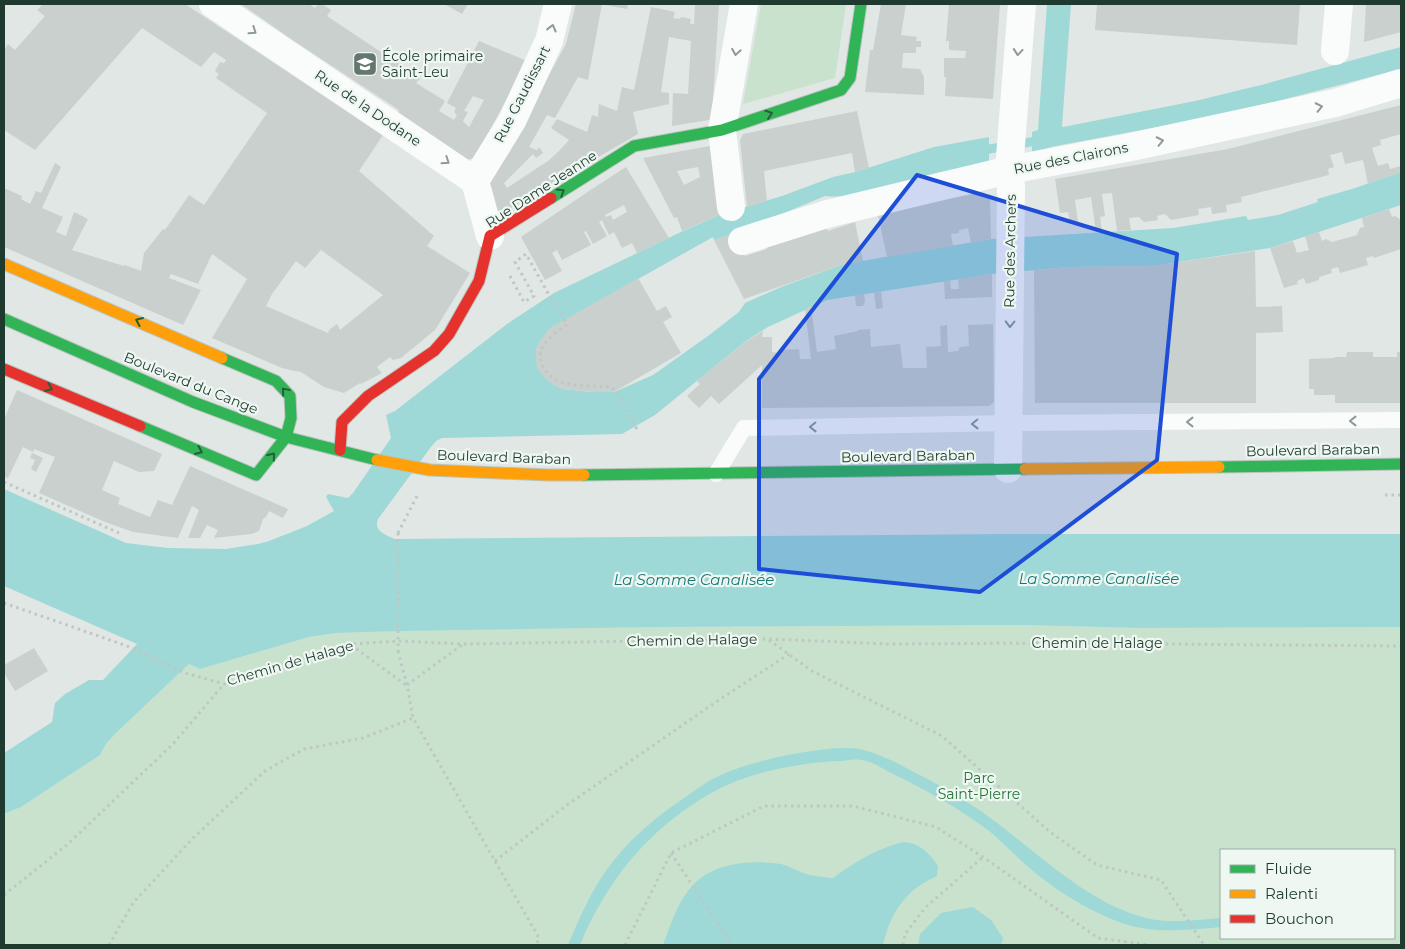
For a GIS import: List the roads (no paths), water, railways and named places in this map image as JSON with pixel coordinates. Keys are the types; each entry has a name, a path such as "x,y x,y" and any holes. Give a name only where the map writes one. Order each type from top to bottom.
{"street":[{"name":"Rue de la Dodane","path":"213,4 475,181"},
{"name":"Rue Gaudissart","path":"475,181 512,121 549,41 558,4"},
{"path":"731,208 722,130 744,4"},
{"name":"Rue Dame Jeanne","path":"340,450 342,422 368,396 434,351 449,334 479,281 490,236 634,146 722,130 840,90 850,78 861,4"},
{"name":"Rue des Archers","path":"1008,469 1010,178 1022,4"},
{"path":"1335,51 1340,4"},
{"name":"Rue des Clairons","path":"742,241 827,214 1010,178 1131,147 1335,103 1401,82"},
{"path":"475,181 490,236"},
{"path":"4,264 276,381 290,396 291,418 286,437 256,475 4,369"},
{"name":"Boulevard du Cange","path":"4,320 193,402 286,437 372,459"},
{"name":"Boulevard Baraban","path":"372,459 415,468 548,475 1401,464"}],"lane":[{"path":"716,474 744,428 1401,420"}],"water":[{"path":"1047,4 1071,4 1063,127 1195,101 1401,47 1401,69 1232,113 1032,152 1032,132 1038,130"},
{"name":"La Somme Canalisée","path":"989,137 989,163 936,173 866,193 825,196 734,234 714,240 713,237 549,329 545,378 563,389 614,392 653,375 739,312 745,303 781,287 844,264 991,239 1173,228 1246,216 1248,220 1278,215 1318,202 1317,199 1401,172 1401,205 1270,248 1153,266 1069,267 992,274 827,300 768,327 746,341 655,415 622,434 442,438 436,441 378,519 377,527 384,534 395,539 1009,534 1401,534 1401,627 1138,628 1022,625 663,627 336,633 309,637 200,669 189,664 116,733 106,744 100,755 21,807 4,814 4,753 52,722 55,703 65,694 89,680 103,680 137,644 4,586 4,489 126,543 168,548 226,549 269,541 307,526 334,511 326,497 328,494 348,498 391,438 386,415 395,411 507,324 554,293 722,214 782,196 833,177 934,147"},
{"path":"826,749 860,749 882,756 945,789 978,809 1079,886 1101,900 1123,910 1146,918 1164,921 1220,918 1220,927 1171,930 1146,929 1122,923 1098,913 1041,878 989,831 954,807 873,764 854,760 810,763 760,773 729,784 692,805 671,820 634,856 604,898 580,945 568,945 581,915 608,868 634,838 654,820 709,781 723,774 773,758"},
{"path":"904,842 915,844 928,853 938,866 937,876 916,888 901,903 890,922 883,945 663,945 688,890 713,871 735,864 759,862 781,864 806,874 833,878 867,856"},
{"path":"973,907 991,920 1003,938 1001,945 918,945 920,934 941,913"}],"waterway":[{"path":"978,151 1042,140"}],"place":[{"name":"École primaire Saint-Leu","path":"365,64"}],"park label":[{"name":"Parc Saint-Pierre","path":"979,786"}]}
